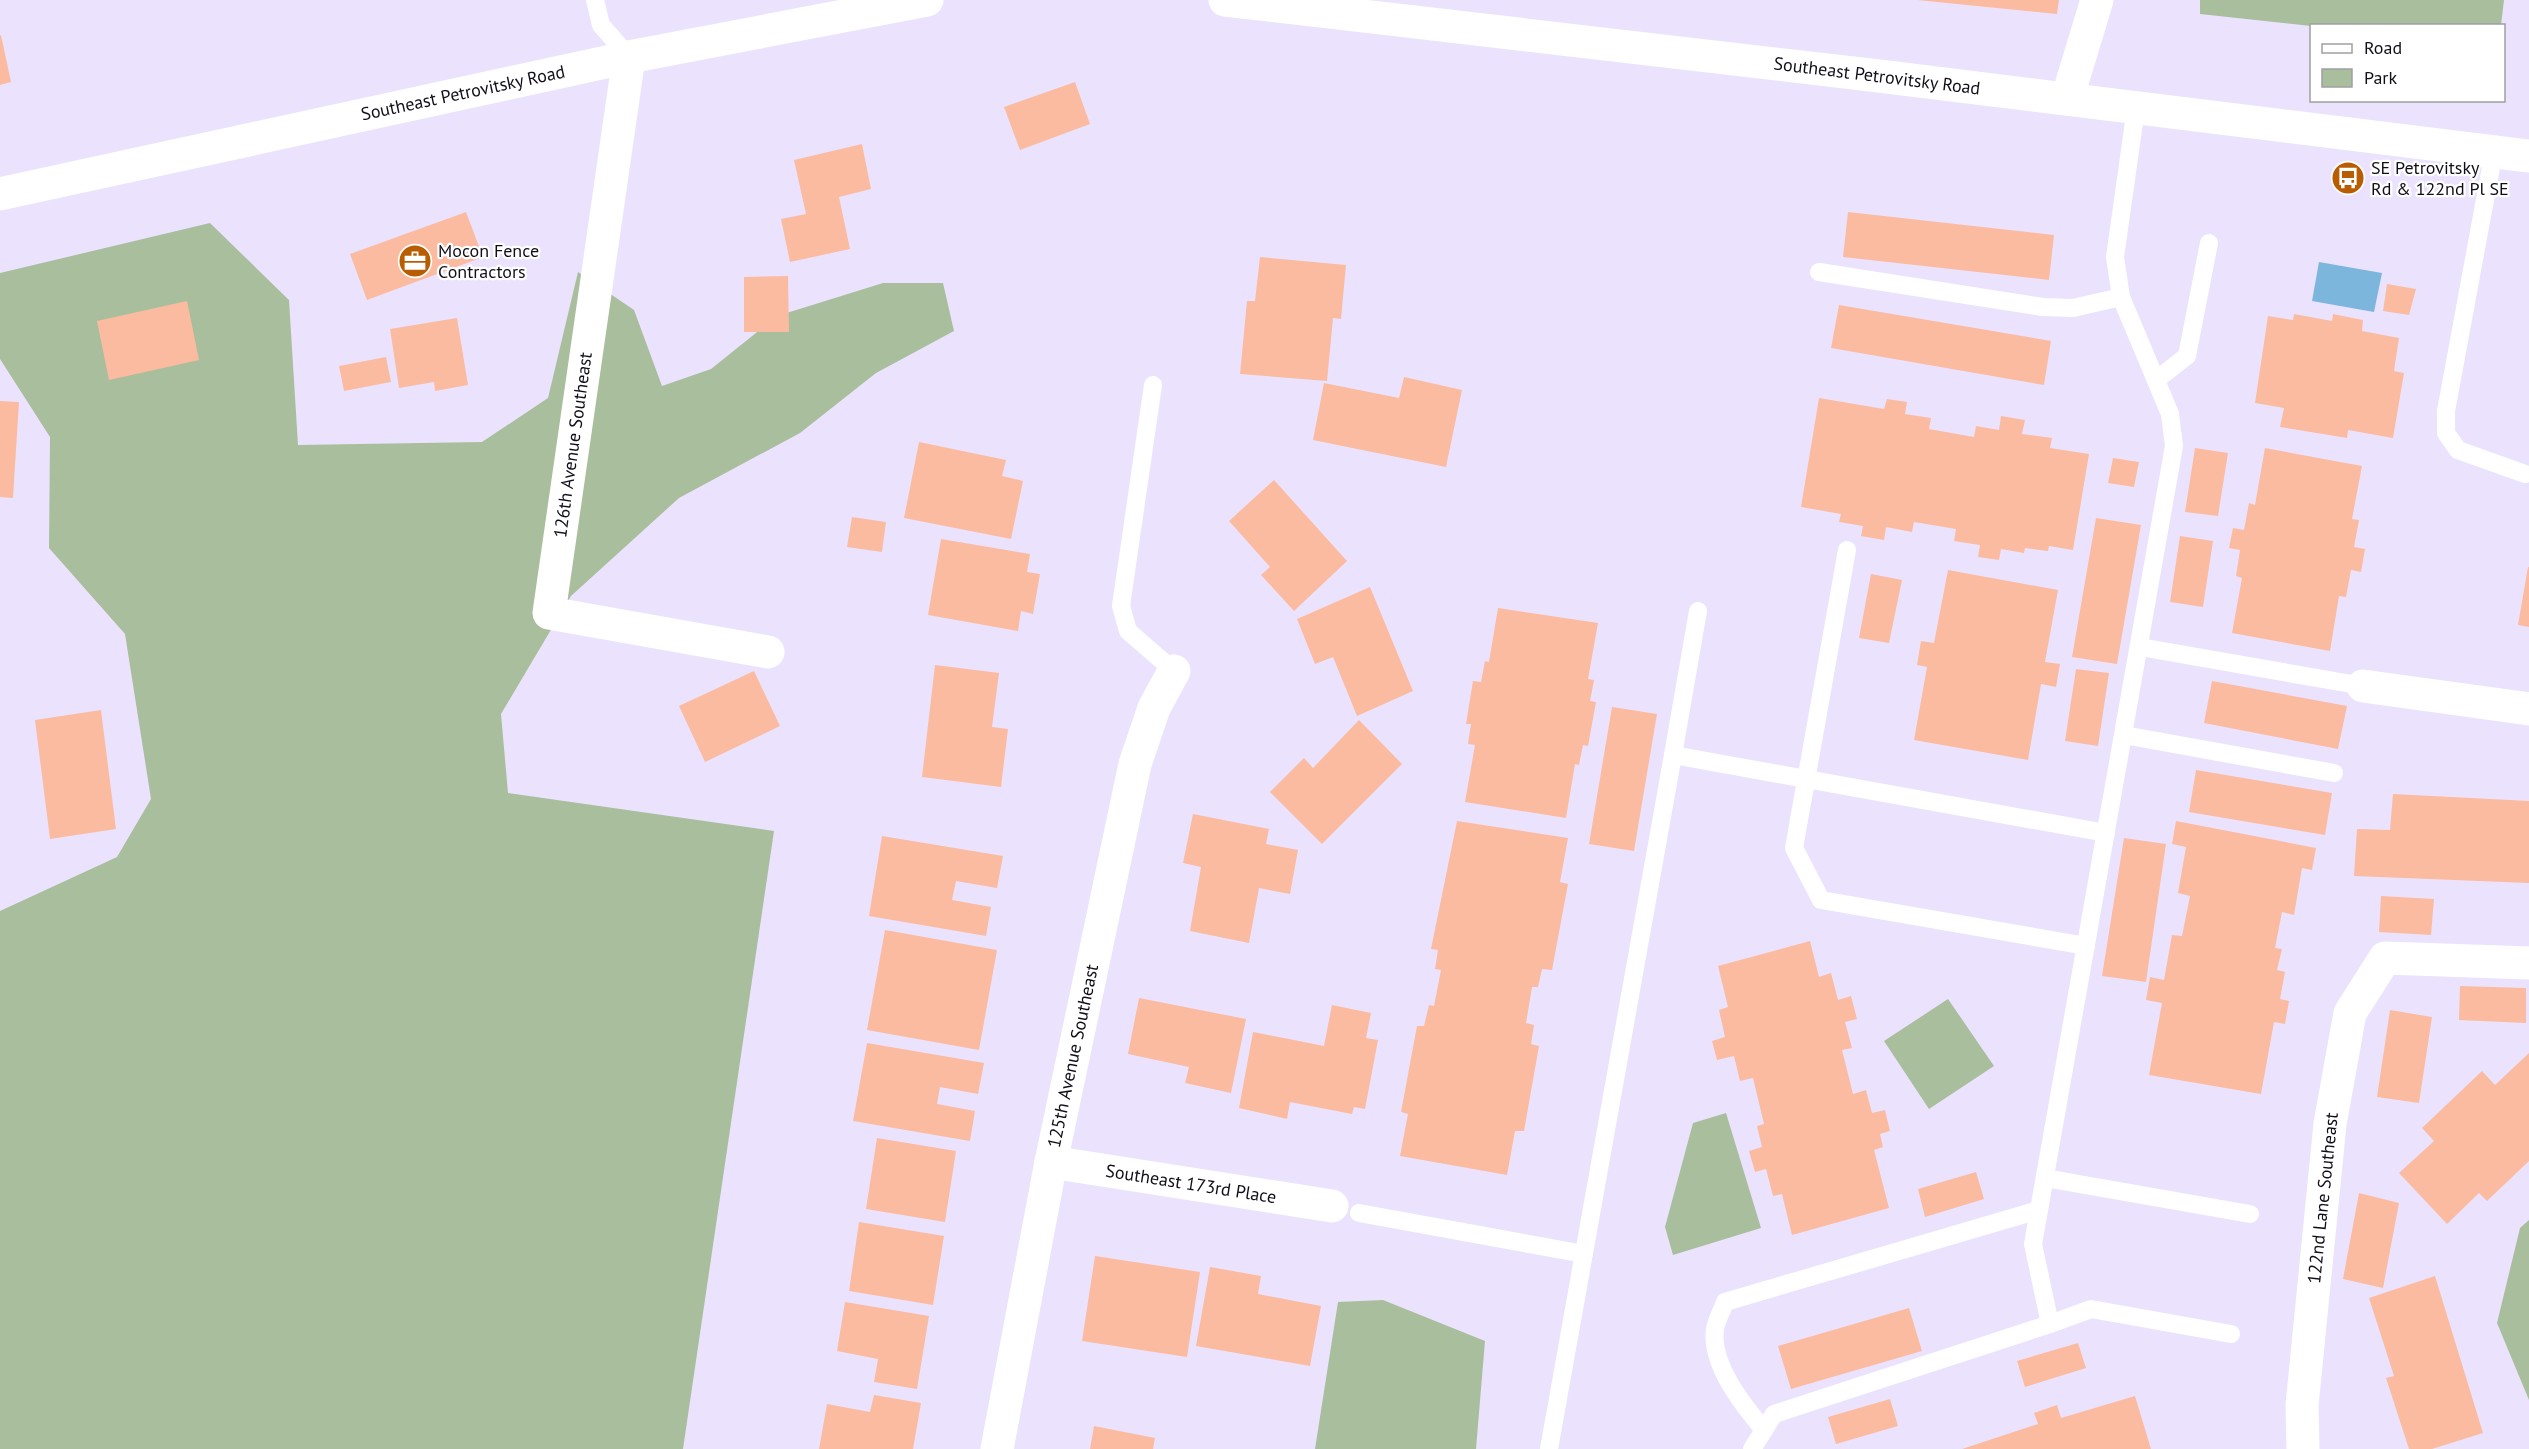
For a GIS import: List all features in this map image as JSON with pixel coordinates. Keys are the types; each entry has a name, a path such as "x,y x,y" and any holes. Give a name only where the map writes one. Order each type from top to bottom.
{"street":[{"name":"Southeast Petrovitsky Road","path":"0,194 629,57 927,0"},
{"name":"Southeast Petrovitsky Road","path":"1225,0 2529,156"},
{"path":"2067,99 2097,0"},
{"name":"126th Avenue Southeast","path":"629,57 549,613 768,652"},
{"name":"125th Avenue Southeast","path":"997,1449 1051,1162 1135,764 1154,708 1174,671"},
{"path":"2364,686 2529,709"},
{"name":"122nd Lane Southeast","path":"2303,1449 2302,1405 2330,1124 2350,1013 2385,958 2529,963"},
{"name":"Southeast 173rd Place","path":"1051,1162 1345,1210"}],"lane":[{"path":"595,0 601,25 629,57"},
{"path":"2050,1324 2033,1244 2174,446 2170,414 2121,297 2115,257 2136,108"},
{"path":"2494,151 2448,400 2446,433 2458,450 2525,474"},
{"path":"2156,380 2187,357 2209,243"},
{"path":"1819,272 2043,307 2073,308 2121,297"},
{"path":"1153,385 1121,606 1128,631 1174,671"},
{"path":"1847,550 1794,848 1821,900 2086,946"},
{"path":"1550,1449 1698,612"},
{"path":"2140,647 2364,686"},
{"path":"2124,735 2334,773"},
{"path":"1673,755 2106,832"},
{"path":"2045,1178 2250,1214"},
{"path":"1345,1210 1584,1254"},
{"path":"1764,1430 1743,1405 1720,1365 1715,1330 1725,1302 2039,1210"},
{"path":"1752,1449 1774,1414 2091,1309 2230,1334"}],"green space":[{"path":"2200,0 2504,0 2501,24 2310,24 2310,26 2200,14"},
{"path":"210,223 289,300 298,445 482,442 548,398 578,272 634,310 662,386 711,369 777,316 883,283 943,283 954,331 876,373 800,433 679,498 571,596 501,714 508,793 774,831 683,1449 0,1449 0,911 117,857 151,799 125,634 49,548 50,437 0,359 0,273"},
{"path":"1948,999 1994,1066 1929,1109 1884,1041"},
{"path":"1726,1113 1761,1228 1673,1255 1665,1227 1693,1123"},
{"path":"2529,1220 2529,1400 2497,1323 2520,1228"},
{"path":"1383,1300 1485,1341 1476,1449 1315,1449 1338,1302"}],"water":[{"path":"2319,262 2382,273 2374,312 2312,301"}],"building":[{"path":"1917,0 2059,0 2057,14"},
{"path":"0,36 11,82 0,85"},
{"path":"1075,82 1090,124 1020,150 1004,107"},
{"path":"862,144 871,189 839,197 850,249 790,262 781,219 806,214 794,160"},
{"path":"466,212 483,257 367,300 350,254"},
{"path":"1848,212 2054,235 2049,280 1843,257"},
{"path":"1260,257 1346,265 1341,319 1333,318 1327,381 1240,374 1247,301 1255,301"},
{"path":"788,276 789,332 744,332 744,277"},
{"path":"2387,284 2416,289 2409,315 2383,311"},
{"path":"187,301 199,360 109,380 97,321"},
{"path":"1839,305 2051,341 2044,385 1831,348"},
{"path":"2294,314 2332,321 2333,314 2363,320 2362,331 2399,338 2394,371 2404,373 2393,438 2348,430 2347,438 2280,427 2284,408 2255,403 2268,316 2293,320"},
{"path":"457,318 468,385 435,391 434,382 399,388 390,329"},
{"path":"386,357 391,382 344,391 339,366"},
{"path":"1404,377 1462,390 1446,467 1313,440 1324,383 1399,398"},
{"path":"1819,398 1884,409 1887,399 1907,402 1905,414 1931,418 1929,429 1974,437 1976,426 1999,430 2001,416 2025,420 2022,434 2052,438 2050,448 2089,454 2073,550 2049,546 2048,551 2025,548 2024,553 2001,549 1999,560 1978,557 1980,545 1954,541 1956,529 1914,522 1912,532 1886,527 1884,540 1861,536 1863,526 1839,522 1841,514 1801,507"},
{"path":"0,401 19,402 13,498 0,497"},
{"path":"919,442 1006,460 1002,476 1023,481 1011,539 904,518"},
{"path":"2195,448 2228,453 2218,516 2185,512"},
{"path":"2265,448 2362,466 2352,519 2359,520 2354,547 2365,549 2361,572 2351,570 2346,597 2339,596 2330,651 2232,633 2242,578 2236,576 2240,550 2229,548 2233,528 2244,530 2249,503 2255,505"},
{"path":"2113,458 2139,462 2134,487 2108,483"},
{"path":"1274,480 1347,561 1294,611 1261,575 1270,567 1229,521"},
{"path":"852,517 886,522 882,552 847,547"},
{"path":"2096,518 2141,525 2117,664 2072,657"},
{"path":"2180,536 2213,541 2203,607 2170,602"},
{"path":"941,539 1030,554 1027,572 1040,574 1033,614 1021,611 1018,631 928,615"},
{"path":"2529,567 2529,627 2518,625"},
{"path":"1948,570 2058,590 2045,662 2060,664 2056,687 2041,684 2028,760 1914,740 1927,667 1917,665 1921,641 1934,643"},
{"path":"1871,574 1902,580 1889,643 1859,638"},
{"path":"1370,587 1413,691 1357,716 1333,657 1315,664 1297,619"},
{"path":"1498,608 1598,623 1588,679 1594,680 1590,701 1596,702 1588,746 1583,745 1579,765 1575,764 1566,818 1465,802 1475,745 1468,744 1471,724 1466,724 1473,681 1481,682 1485,661 1489,662"},
{"path":"935,665 999,673 992,727 1008,729 1001,787 922,777"},
{"path":"2076,669 2109,673 2098,746 2065,741"},
{"path":"754,671 780,726 705,762 679,706"},
{"path":"2212,681 2347,706 2338,749 2204,723"},
{"path":"1612,707 1657,714 1634,851 1589,844"},
{"path":"101,710 116,829 50,839 35,720"},
{"path":"1359,720 1402,764 1322,844 1270,792 1304,758 1313,768"},
{"path":"2196,770 2332,793 2325,835 2189,812"},
{"path":"2393,794 2529,801 2529,883 2354,876 2357,829 2390,830"},
{"path":"1193,814 1269,829 1266,844 1298,850 1290,894 1259,888 1249,943 1190,931 1201,867 1183,863"},
{"path":"1457,821 1568,838 1560,882 1568,884 1552,970 1542,969 1538,987 1532,987 1526,1023 1534,1025 1531,1044 1539,1046 1524,1131 1515,1131 1507,1175 1400,1156 1408,1114 1401,1112 1417,1026 1424,1026 1429,1005 1434,1006 1441,970 1435,969 1438,950 1431,949"},
{"path":"2176,821 2316,848 2312,870 2302,868 2294,915 2282,912 2275,948 2282,949 2277,970 2285,972 2280,999 2289,1001 2285,1024 2274,1022 2261,1094 2149,1075 2162,1003 2146,1000 2150,977 2164,980 2172,935 2182,936 2190,896 2178,893 2186,847 2172,844"},
{"path":"882,836 1003,856 997,888 956,881 952,900 991,907 986,936 869,916"},
{"path":"2124,838 2166,844 2146,982 2102,976"},
{"path":"2381,896 2434,899 2431,935 2379,932"},
{"path":"885,930 997,950 979,1050 867,1030"},
{"path":"1810,941 1819,977 1831,973 1838,1000 1851,996 1857,1019 1845,1022 1852,1048 1842,1050 1853,1094 1866,1090 1872,1113 1885,1110 1890,1131 1880,1134 1883,1147 1874,1150 1889,1208 1792,1235 1782,1194 1773,1196 1766,1169 1755,1172 1749,1151 1762,1147 1757,1126 1764,1124 1753,1078 1740,1081 1734,1056 1717,1060 1712,1041 1725,1037 1719,1010 1728,1007 1718,966"},
{"path":"2460,986 2526,988 2526,1023 2459,1020"},
{"path":"1139,998 1246,1019 1231,1093 1185,1083 1189,1067 1128,1054"},
{"path":"1332,1005 1371,1013 1366,1038 1378,1040 1365,1109 1354,1107 1352,1114 1290,1102 1287,1119 1239,1108 1253,1032 1324,1046"},
{"path":"2390,1010 2432,1017 2419,1103 2377,1097"},
{"path":"867,1043 984,1063 978,1094 940,1087 937,1104 975,1111 970,1141 853,1121"},
{"path":"2529,1053 2529,1161 2487,1201 2479,1193 2447,1224 2399,1173 2434,1141 2422,1128 2482,1071 2495,1085"},
{"path":"877,1138 956,1151 945,1222 866,1209"},
{"path":"1976,1172 1984,1199 1925,1217 1918,1189"},
{"path":"2359,1193 2399,1203 2383,1288 2343,1279"},
{"path":"859,1222 944,1236 933,1305 849,1291"},
{"path":"1095,1256 1200,1272 1187,1357 1082,1341"},
{"path":"1210,1267 1261,1276 1258,1294 1321,1306 1310,1366 1196,1346"},
{"path":"2435,1276 2483,1433 2432,1449 2409,1449 2386,1378 2394,1376 2369,1298"},
{"path":"845,1302 929,1316 917,1389 874,1382 878,1359 837,1351"},
{"path":"1909,1308 1922,1351 1791,1389 1778,1346"},
{"path":"2078,1343 2086,1368 2025,1387 2017,1361"},
{"path":"874,1395 921,1403 913,1449 819,1449 827,1404 870,1412"},
{"path":"2135,1396 2151,1449 1962,1449 2038,1424 2034,1413 2057,1405 2061,1418"},
{"path":"1890,1399 1898,1426 1836,1444 1828,1417"},
{"path":"1094,1426 1155,1438 1153,1449 1090,1449"}],"place":[{"name":"SE Petrovitsky Rd & 122nd Pl SE","path":"2348,178"},
{"name":"Mocon Fence Contractors","path":"415,261"}]}
